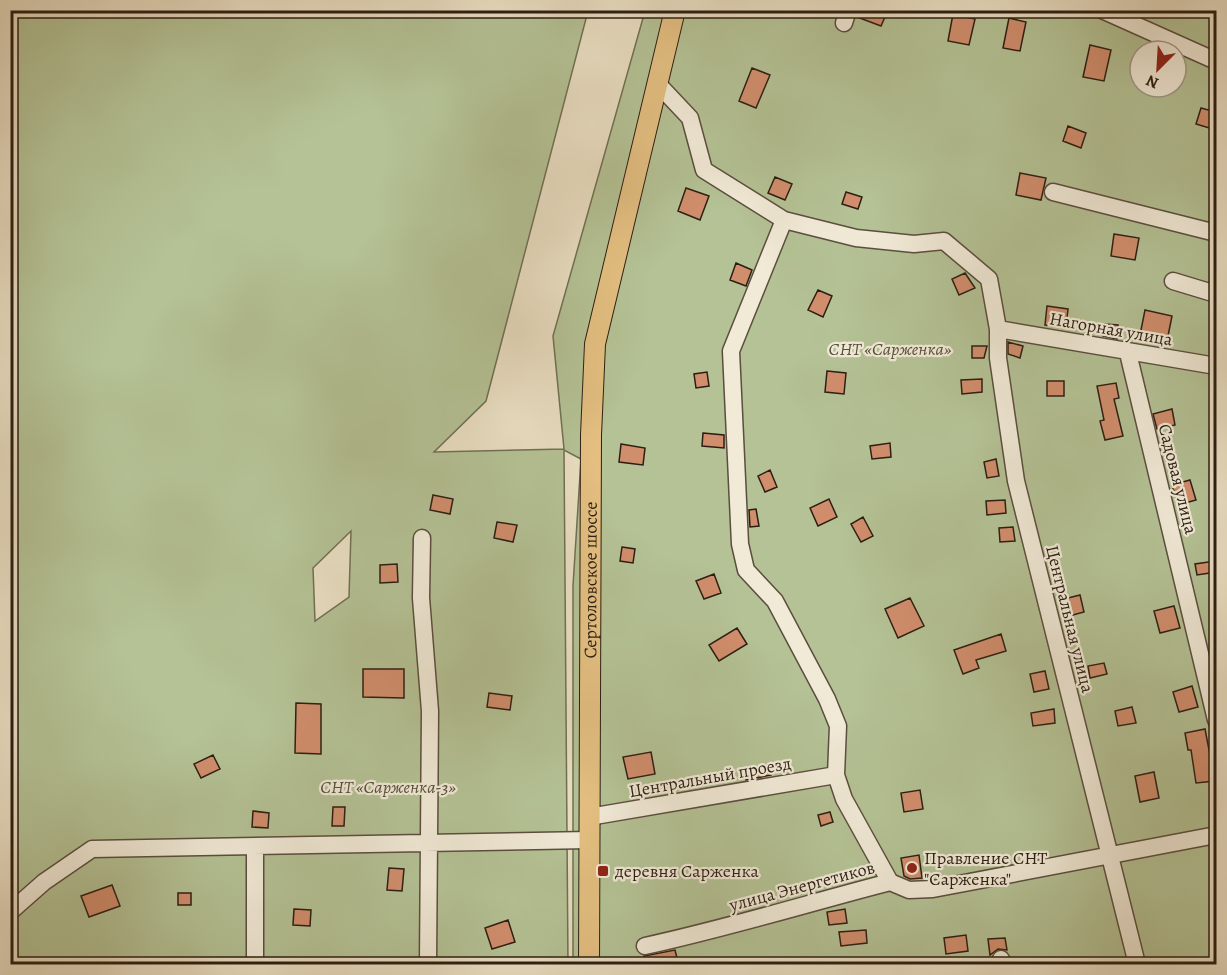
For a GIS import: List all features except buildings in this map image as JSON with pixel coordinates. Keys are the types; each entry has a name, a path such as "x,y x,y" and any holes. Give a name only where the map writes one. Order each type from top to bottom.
{"main road":[{"path":"657,83 675,10"},
{"name":"Сертоловское шоссе","path":"588,964 591,435 596,344 657,83"}],"street":[{"path":"1102,10 1216,61"},
{"path":"657,83 690,118 705,170 784,220 731,351 740,544 746,570 775,601 838,726 836,775 844,799 891,882"},
{"path":"1053,192 1216,233"},
{"name":"Центральная улица","path":"784,220 856,238 914,244 944,241 989,279 998,329 998,358 1016,481 1137,964"},
{"path":"1173,281 1216,294"},
{"name":"Нагорная улица","path":"998,329 1128,353 1216,366"},
{"name":"Садовая улица","path":"1128,353 1216,720"},
{"path":"422,538 421,598 430,711 428,964"},
{"name":"Центральный проезд","path":"589,817 836,775"},
{"name":"улица Энергетиков","path":"645,946 711,932 771,912 891,882 909,890 933,889 1216,835"},
{"path":"10,912 44,882 92,849 430,845 589,840"},
{"path":"255,848 255,964"}],"green space":[{"path":"10,11 588,11 486,401 434,452 564,449 553,336 645,11 1216,11 1216,964 573,964 573,586 581,459 564,450 568,964 11,964","holes":["351,531 349,597 315,621 313,568"]}],"place":[{"name":"Правление СНТ \"Сарженка\"","path":"912,868"},
{"name":"деревня Сарженка","path":"603,871"}],"park label":[{"name":"СНТ «Сарженка»","path":"890,349"},
{"name":"СНТ «Сарженка-3»","path":"388,787"}]}
